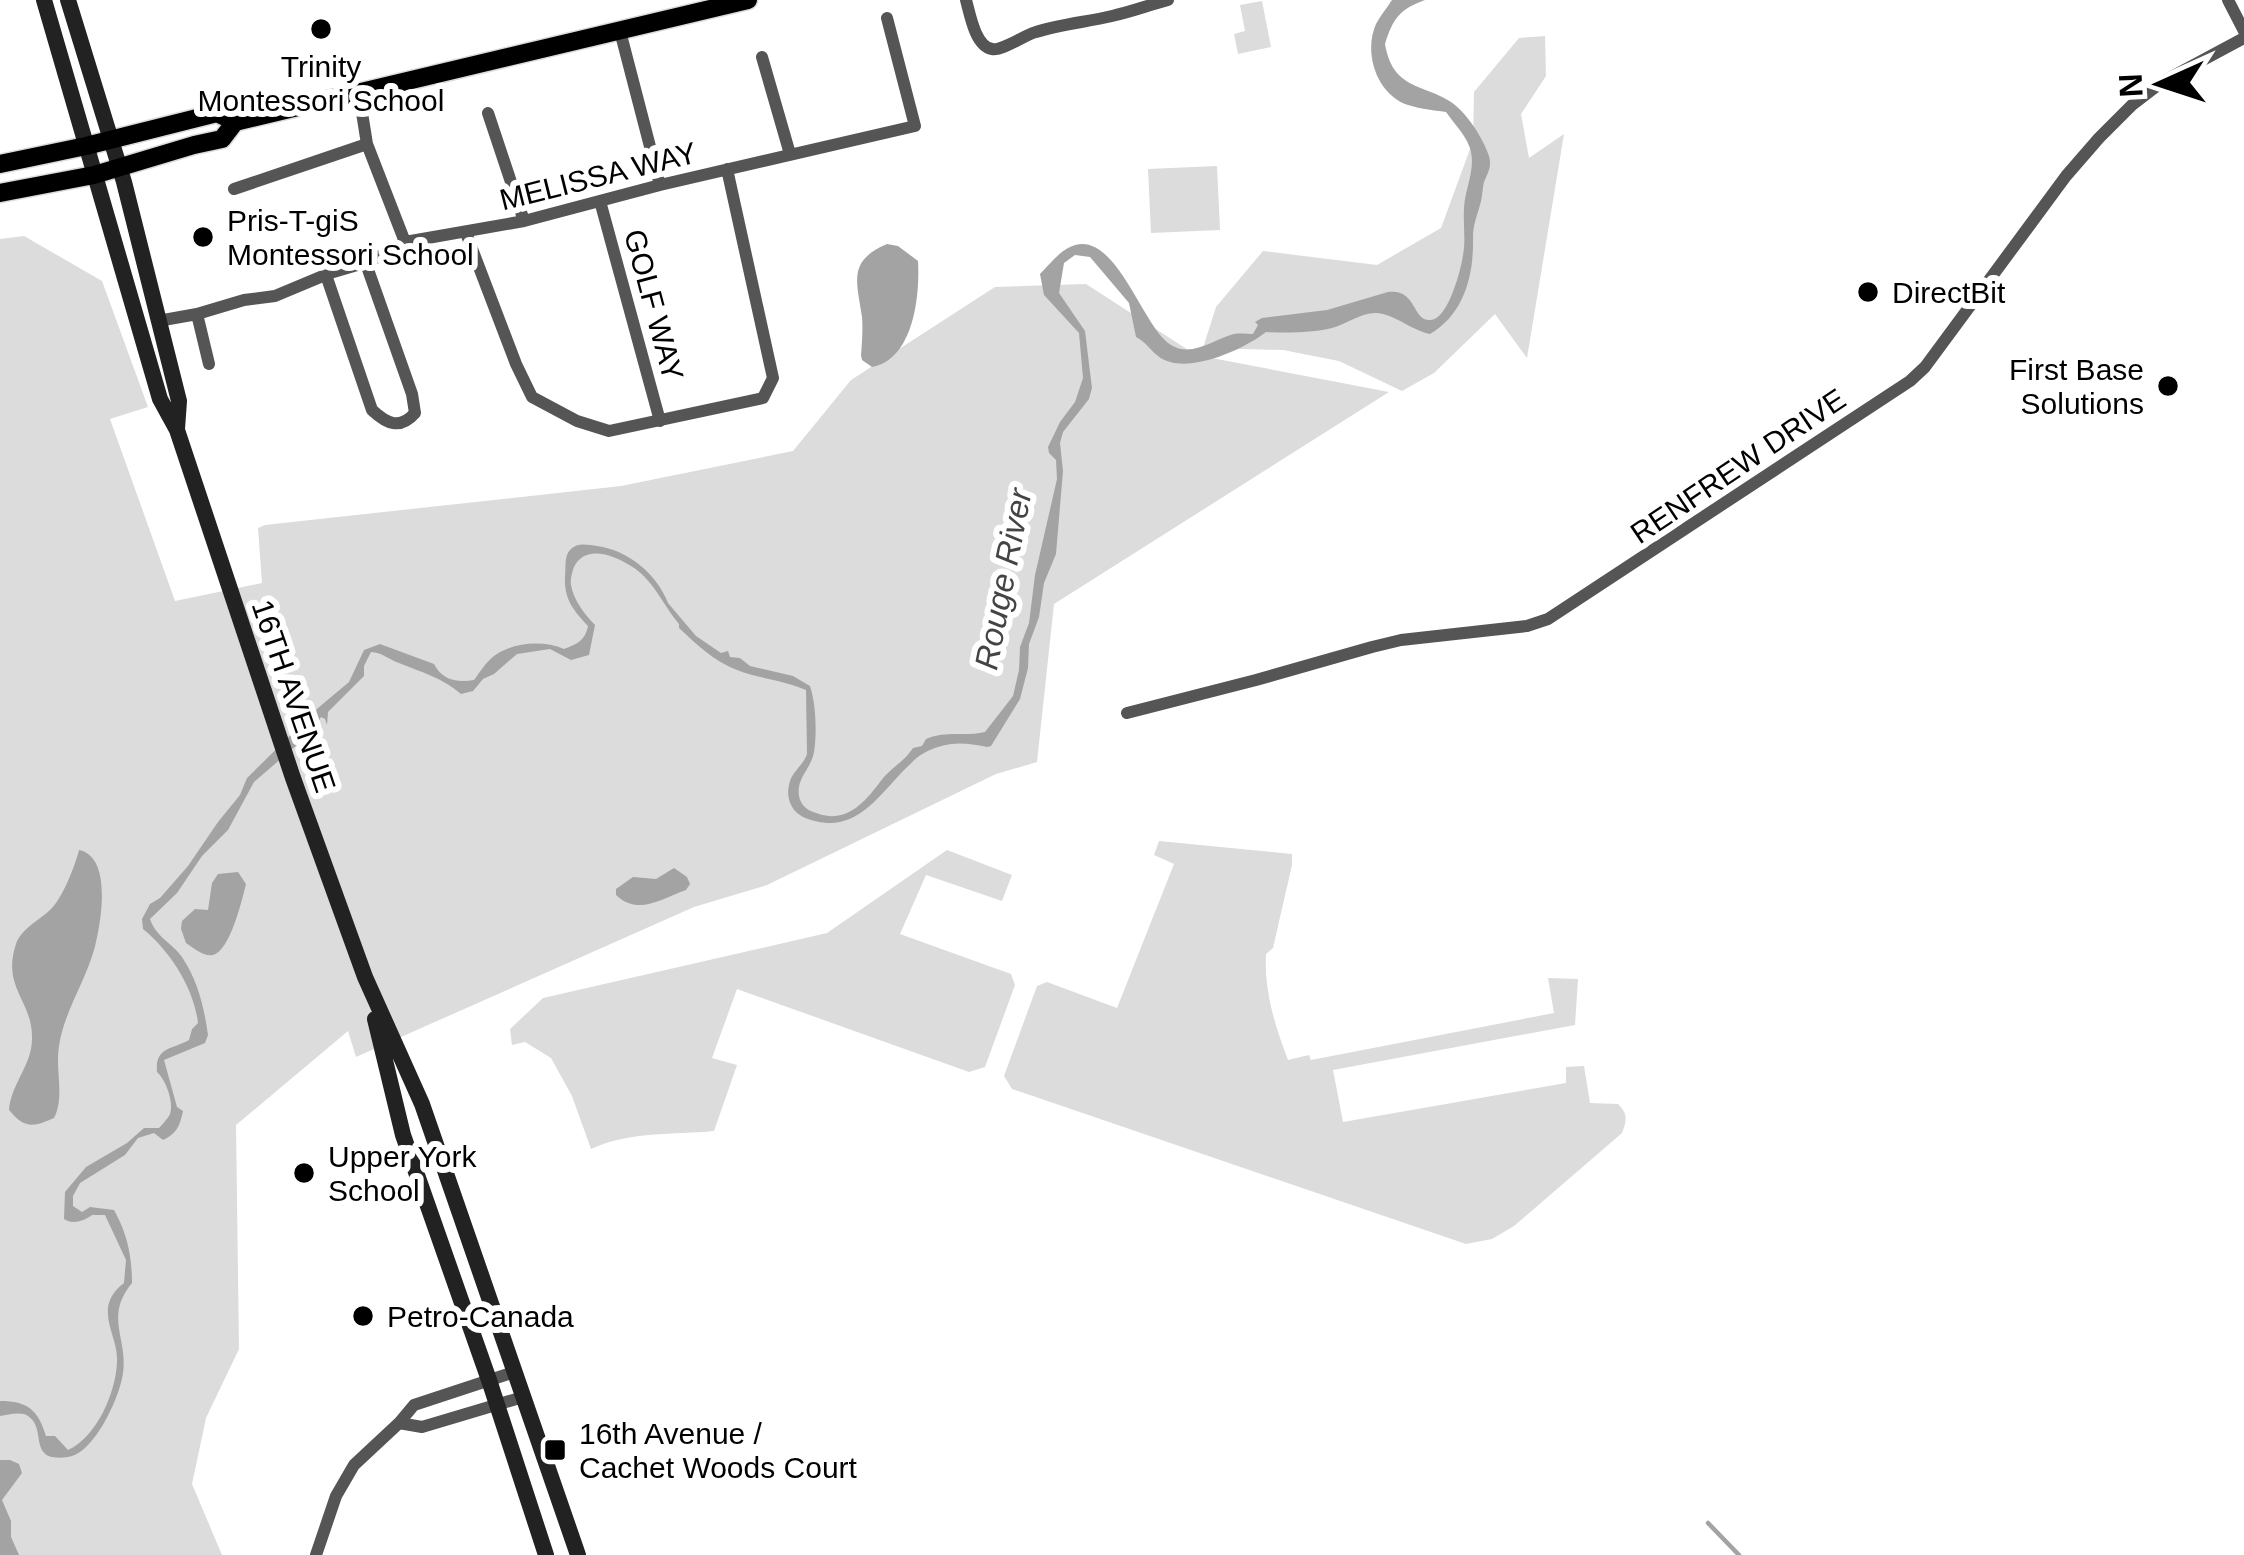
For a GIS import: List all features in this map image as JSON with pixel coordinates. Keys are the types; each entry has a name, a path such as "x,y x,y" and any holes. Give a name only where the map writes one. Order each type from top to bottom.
{"main road":[{"name":"16TH AVENUE","path":"44,0 160,399 177,430 292,778 364,977 422,1104 578,1555"},
{"name":"16TH AVENUE","path":"68,0 120,168 178,401 177,430"},
{"path":"0,164 217,113 235,122 748,0"},
{"path":"0,193 94,175 222,140 235,122"},
{"name":"16TH AVENUE","path":"364,977 403,1135 546,1555"}],"street":[{"path":"966,0 979,38 994,50 1020,36 1168,0"},
{"path":"2228,0 2244,35"},
{"name":"MELISSA WAY","path":"158,321 274,296 371,261 405,242 524,221 915,126 887,18"},
{"path":"620,31 660,185"},
{"name":"RENFREW DRIVE","path":"1127,713 1372,646 1527,626 1548,619 1910,381 2099,138 2162,82 2244,35"},
{"path":"762,57 790,154"},
{"path":"359,94 367,144 405,242"},
{"path":"488,113 524,221"},
{"path":"234,189 367,144"},
{"path":"466,233 532,397 577,421 609,431 763,398 773,378 728,169"},
{"name":"GOLF WAY","path":"601,201 660,421"},
{"path":"326,275 372,410 383,421 407,422 415,413 412,394 364,261"},
{"path":"197,314 209,364"},
{"path":"316,1555 336,1496 354,1465 414,1405 514,1372"},
{"path":"398,1424 422,1427 523,1396"}],"shaded area":[{"path":"1392,0 1425,0 1403,11 1391,27 1385,44 1395,70 1457,107 1474,126 1489,156 1469,280 1459,305 1430,334 1371,313 1324,330 1266,332 1229,353 1183,364 1158,356 1136,337 1129,303 1090,257 1075,255 1064,263 1059,293 1085,331 1092,388 1063,432 1056,554 1044,583 1020,699 991,746 955,744 924,753 871,805 848,820 820,822 803,817 793,808 788,790 807,754 806,690 737,670 713,657 679,628 639,571 600,554 579,560 571,579 577,601 595,625 589,655 571,660 550,649 517,654 473,691 461,694 431,676 371,652 364,676 328,712 327,725 321,717 313,731 254,782 228,830 150,919 192,975 208,1035 205,1043 164,1060 177,1107 183,1111 174,1132 163,1140 154,1133 138,1138 125,1155 80,1183 73,1196 73,1206 82,1212 90,1207 114,1210 130,1254 132,1283 118,1317 123,1373 111,1409 87,1446 68,1457 42,1450 28,1416 0,1416 0,1401 25,1405 46,1436 55,1436 68,1450 88,1435 103,1412 117,1362 109,1302 124,1283 126,1260 105,1215 74,1222 64,1219 65,1192 86,1167 144,1128 159,1128 167,1119 171,1104 157,1072 159,1058 189,1040 198,1023 186,984 143,929 142,919 150,904 188,866 240,795 247,778 349,682 364,650 380,644 434,664 446,677 462,681 474,680 491,658 519,645 564,649 573,645 583,639 588,626 568,598 566,559 573,547 590,545 608,548 640,565 696,636 721,653 728,651 730,657 750,666 793,676 810,686 815,745 799,796 812,811 838,816 854,809 926,739 985,732 1013,696 1057,479 1056,460 1048,447 1075,402 1083,378 1079,333 1044,295 1040,274 1056,257 1084,244 1099,250 1126,280 1160,335 1179,348 1253,334 1255,322 1262,318 1327,310 1388,292 1404,295 1425,319 1443,312 1464,249 1471,152 1446,112 1397,100 1375,72 1372,35"},
{"path":"1262,1 1271,47 1238,54 1234,34 1245,31 1240,5"},
{"path":"1545,36 1546,76 1521,114 1529,158 1564,134 1527,358 1495,314 1434,373 1402,391 1339,361 1283,350 1203,348 1216,307 1263,251 1377,265 1441,228 1473,141 1474,92 1519,38"},
{"path":"1217,166 1220,230 1151,233 1148,169"},
{"path":"24,236 102,281 148,407 110,419 175,601 262,583 258,528 265,525 621,486 793,451 851,380 995,287 1086,284 1196,355 1389,392 1054,604 1037,762 996,774 767,885 694,907 356,1057 348,1031 236,1125 239,1349 206,1418 192,1484 222,1555 0,1555 0,239"},
{"path":"887,244 918,261 918,291 906,339 886,362 872,367 861,355 858,274 866,258"},
{"path":"1159,841 1292,854 1273,948 1266,954 1271,1008 1288,1060 1309,1055 1311,1060 1554,1013 1548,978 1578,979 1575,1025 1333,1070 1343,1122 1566,1083 1566,1067 1584,1066 1590,1103 1618,1104 1626,1117 1622,1133 1514,1226 1492,1239 1466,1244 1012,1089 1004,1076 1037,986 1047,982 1117,1008 1174,864 1154,855"},
{"path":"79,850 90,855 101,878 99,924 90,962 62,1033 57,1110 54,1118 29,1124 9,1110 32,1039 12,971 13,957 20,936 60,897"},
{"path":"947,850 1012,875 1002,901 926,875 900,934 1011,974 1015,985 985,1067 969,1072 737,989 712,1058 737,1065 714,1131 636,1136 591,1149 572,1096 551,1058 525,1042 512,1045 510,1029 543,998 827,933"},
{"path":"674,868 687,877 686,890 641,905 616,895 616,889 633,877 656,879"},
{"path":"238,872 246,884 230,935 213,955 202,953 186,943 182,921 195,909 208,910 218,874"},
{"path":"0,1460 19,1464 22,1473 2,1500 19,1555 0,1555"}],"waterway":[{"path":"1708,1523 1739,1555"}],"place":[{"name":"Trinity Montessori School","path":"321,29"},
{"name":"Pris-T-giS Montessori School","path":"203,237"},
{"name":"DirectBit","path":"1868,292"},
{"name":"First Base Solutions","path":"2168,386"},
{"name":"Upper York School","path":"304,1173"},
{"name":"Petro-Canada","path":"363,1316"},
{"name":"16th Avenue / Cachet Woods Court","path":"555,1450"}],"water label":[{"name":"Rouge River","path":"1003,579"}]}
